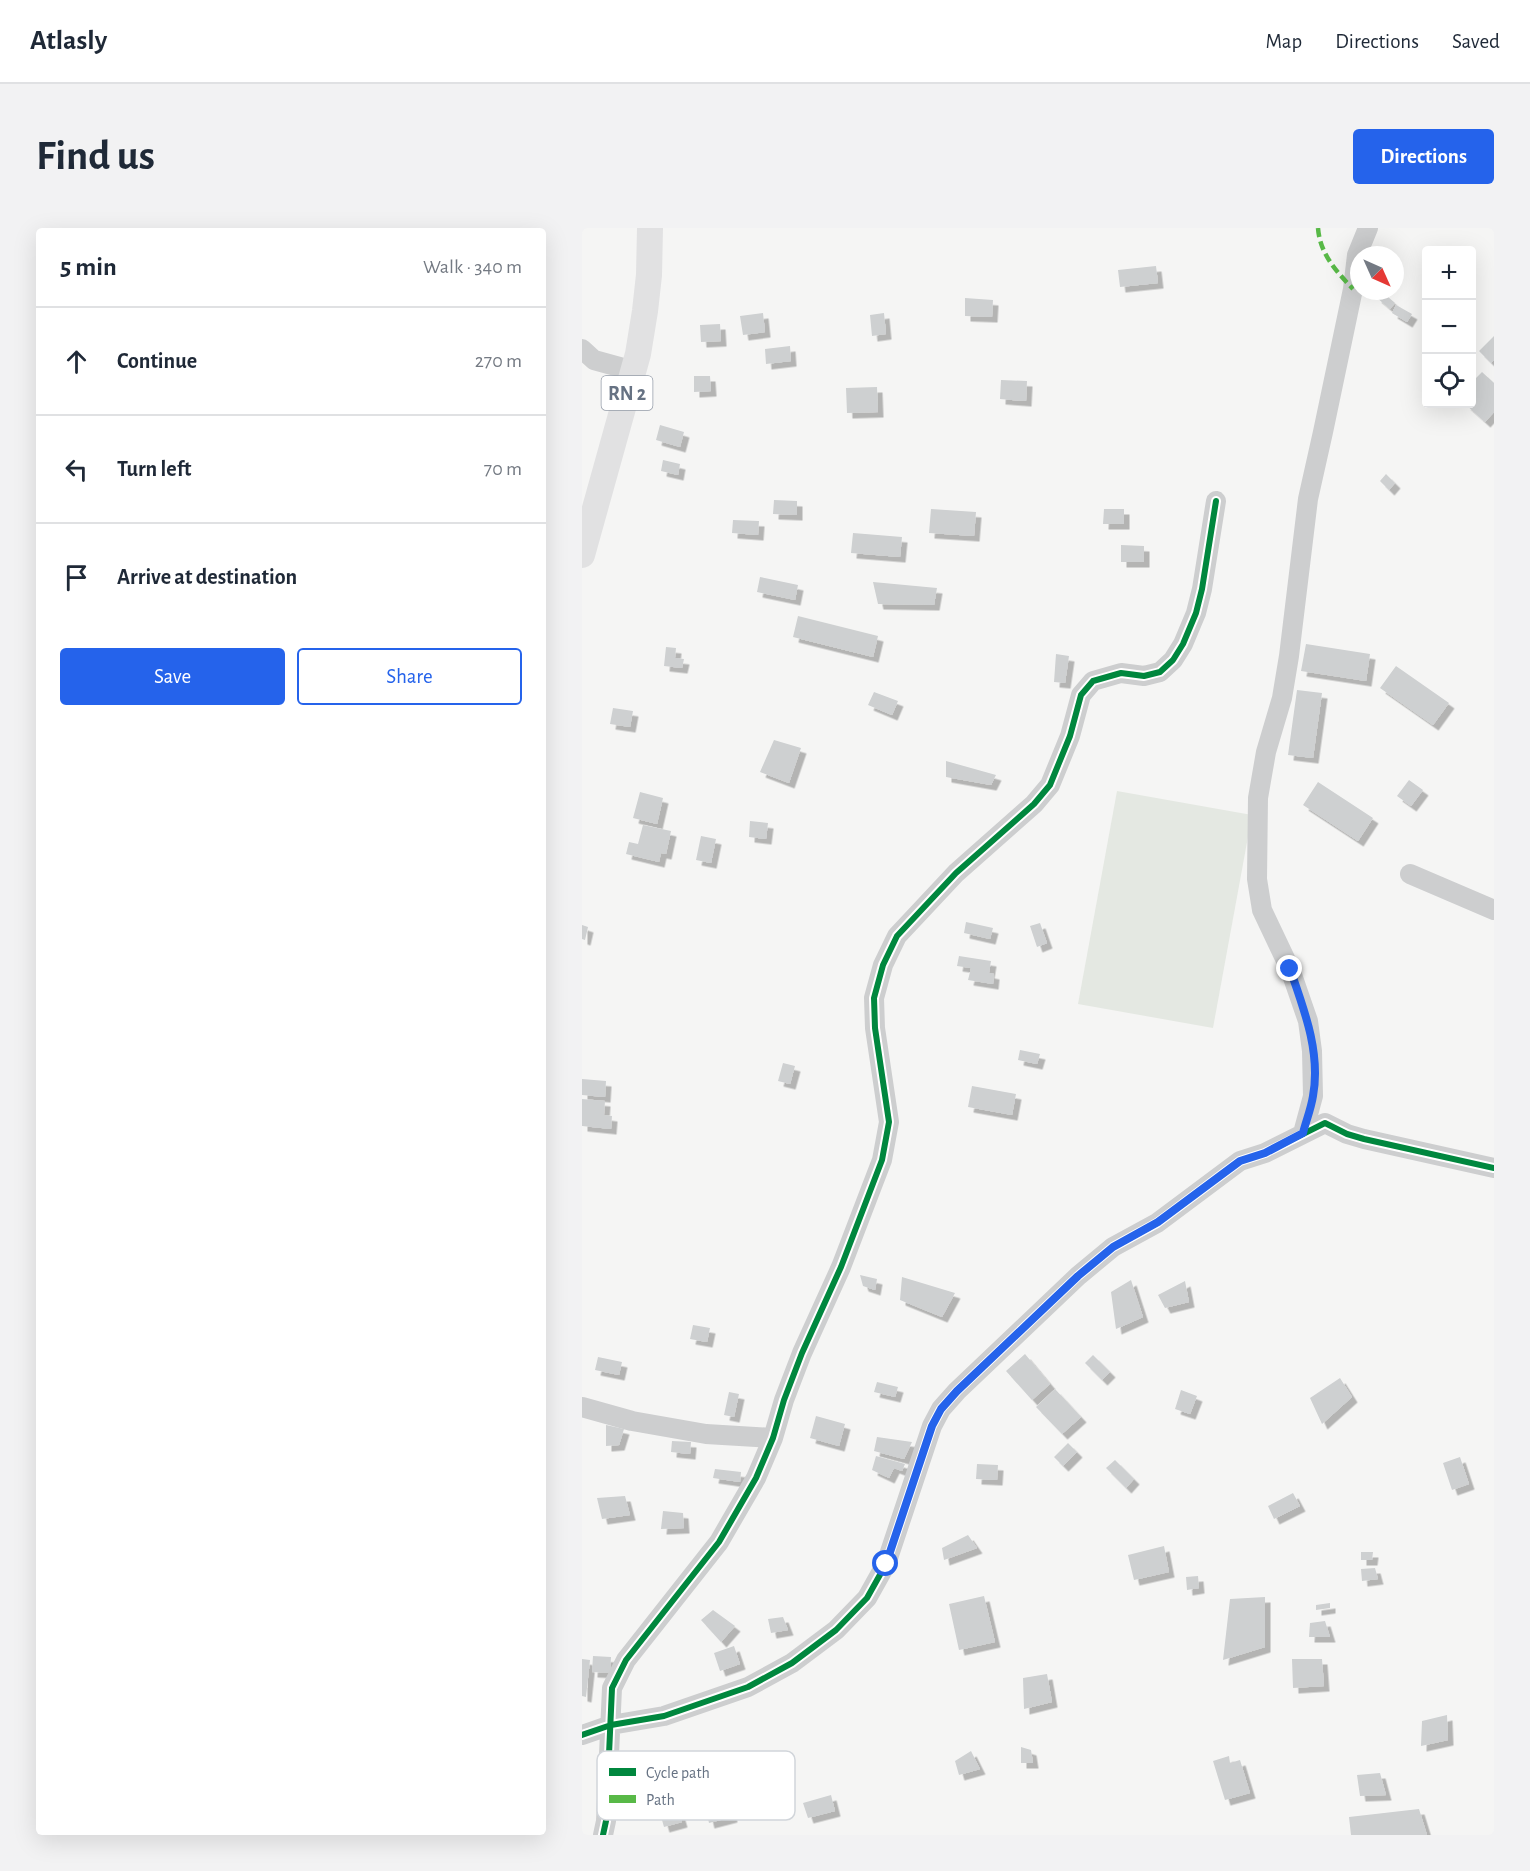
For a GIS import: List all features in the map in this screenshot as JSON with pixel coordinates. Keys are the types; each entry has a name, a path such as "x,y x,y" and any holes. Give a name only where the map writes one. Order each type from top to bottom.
{"main road":[{"name":"RN 2","path":"582,555 634,370 649,275 650,228"}],"street":[{"path":"1303,1133 1313,1096 1312,1052 1308,1021 1290,969 1262,910 1257,879 1258,798 1266,752 1282,698 1308,499 1353,289 1357,255 1368,228"},
{"path":"582,350 594,360 634,370"},
{"path":"610,1751 612,1688 626,1660 718,1542 756,1478 773,1438 787,1391 802,1353 841,1267 882,1160 889,1122 875,1028 874,998 883,965 897,936 956,873 1034,804 1050,785 1070,736 1081,695 1093,681 1121,673 1144,676 1160,672 1173,660 1183,644 1196,613 1216,501"},
{"path":"1410,874 1494,910"},
{"path":"582,1735 611,1725 664,1716 748,1687 792,1663 836,1630 867,1598 886,1564 932,1426 941,1409 1078,1276 1113,1247 1158,1222 1240,1161 1265,1153 1325,1123 1364,1140 1494,1168"},
{"path":"582,1407 632,1421 706,1434 773,1438"},
{"path":"603,1835 606,1820"}],"shaded area":[{"path":"1117,791 1252,815 1213,1028 1078,1004"}],"building":[{"path":"1156,266 1158,283 1120,287 1118,270"},
{"path":"965,298 993,300 992,317 965,316"},
{"path":"1380,300 1392,300 1395,303 1390,309"},
{"path":"1396,305 1412,314 1407,322 1392,313"},
{"path":"763,313 765,332 743,335 740,316"},
{"path":"884,313 886,334 872,336 870,315"},
{"path":"720,324 721,341 701,342 700,325"},
{"path":"1494,336 1494,360 1491,363 1479,351"},
{"path":"790,346 791,361 766,364 765,349"},
{"path":"1482,372 1494,383 1494,412 1485,422 1469,408 1476,408 1476,378"},
{"path":"694,376 710,376 711,391 694,392"},
{"path":"1001,380 1027,381 1026,401 1000,399"},
{"path":"877,387 878,412 847,413 846,388"},
{"path":"660,425 684,432 680,447 656,440"},
{"path":"663,460 680,464 678,475 661,471"},
{"path":"1386,474 1395,483 1389,490 1380,481"},
{"path":"774,500 797,501 797,515 773,514"},
{"path":"931,509 976,512 974,536 929,533"},
{"path":"1104,509 1124,509 1124,524 1103,524"},
{"path":"733,520 759,521 758,535 732,533"},
{"path":"853,533 902,537 900,557 851,553"},
{"path":"1121,545 1144,546 1144,562 1121,562"},
{"path":"760,577 798,585 795,600 757,592"},
{"path":"873,582 937,588 934,605 878,604"},
{"path":"798,616 878,636 873,657 793,637"},
{"path":"1306,644 1370,654 1366,681 1301,671"},
{"path":"666,647 676,648 675,658 684,659 682,668 664,666"},
{"path":"1056,654 1069,656 1065,683 1054,682"},
{"path":"1396,666 1449,703 1433,725 1380,688"},
{"path":"1297,690 1322,693 1313,758 1288,755"},
{"path":"874,692 898,701 892,715 868,705"},
{"path":"613,708 633,711 630,727 610,724"},
{"path":"774,740 801,748 789,783 760,772"},
{"path":"946,761 996,775 991,785 946,777"},
{"path":"1409,780 1423,790 1411,806 1397,796"},
{"path":"1318,782 1373,818 1358,841 1303,805"},
{"path":"640,792 663,798 657,824 633,818"},
{"path":"750,821 768,823 766,839 749,837"},
{"path":"643,825 671,831 666,854 661,853 659,862 626,854 629,842 638,844"},
{"path":"701,836 716,839 711,863 696,860"},
{"path":"966,922 993,928 990,939 964,933"},
{"path":"1040,923 1047,943 1037,947 1030,926"},
{"path":"582,925 588,927 585,940 582,939"},
{"path":"959,956 991,961 989,973 994,974 993,984 968,980 971,968 957,966"},
{"path":"1020,1050 1040,1054 1037,1064 1018,1060"},
{"path":"783,1063 795,1066 790,1084 778,1081"},
{"path":"582,1079 606,1081 605,1097 582,1095"},
{"path":"972,1086 1016,1094 1012,1115 968,1107"},
{"path":"582,1099 605,1101 604,1115 612,1116 611,1129 582,1126"},
{"path":"860,1275 877,1279 875,1290 863,1286"},
{"path":"902,1277 955,1293 942,1317 900,1300"},
{"path":"1131,1280 1143,1317 1116,1329 1111,1292"},
{"path":"1185,1281 1189,1302 1165,1308 1158,1295"},
{"path":"693,1325 710,1328 707,1342 690,1339"},
{"path":"1025,1354 1050,1384 1032,1400 1006,1371"},
{"path":"1093,1355 1110,1372 1102,1380 1085,1363"},
{"path":"598,1357 622,1362 619,1375 595,1370"},
{"path":"1340,1378 1352,1397 1322,1424 1310,1398"},
{"path":"877,1382 898,1387 895,1397 874,1392"},
{"path":"1055,1389 1081,1417 1062,1434 1036,1407"},
{"path":"1181,1390 1197,1396 1190,1414 1175,1409"},
{"path":"729,1392 739,1394 734,1417 724,1415"},
{"path":"816,1416 845,1424 839,1446 810,1438"},
{"path":"606,1425 624,1429 619,1445 606,1446"},
{"path":"877,1437 912,1442 904,1459 874,1451"},
{"path":"672,1441 691,1442 690,1454 671,1452"},
{"path":"1068,1443 1077,1452 1063,1466 1054,1457"},
{"path":"876,1456 905,1464 902,1471 894,1468 889,1478 872,1470"},
{"path":"1460,1457 1469,1484 1452,1490 1443,1463"},
{"path":"1115,1460 1134,1479 1126,1488 1106,1468"},
{"path":"977,1464 998,1465 997,1480 976,1479"},
{"path":"715,1469 741,1472 740,1482 713,1478"},
{"path":"1293,1493 1300,1506 1274,1519 1268,1506"},
{"path":"625,1496 630,1515 602,1519 597,1498"},
{"path":"663,1511 683,1513 684,1528 661,1529"},
{"path":"968,1535 977,1548 944,1560 942,1548"},
{"path":"1164,1546 1169,1572 1134,1580 1128,1555"},
{"path":"1361,1552 1373,1552 1372,1560 1361,1560"},
{"path":"1375,1568 1378,1579 1362,1581 1361,1569"},
{"path":"1198,1576 1199,1588 1187,1590 1186,1577"},
{"path":"984,1596 995,1642 959,1650 949,1604"},
{"path":"1265,1597 1265,1647 1223,1660 1230,1599"},
{"path":"1330,1603 1330,1608 1316,1610 1316,1605"},
{"path":"713,1610 735,1626 721,1642 701,1620"},
{"path":"783,1617 788,1630 771,1633 768,1619"},
{"path":"1325,1621 1330,1637 1309,1637 1310,1623"},
{"path":"734,1646 740,1664 720,1671 714,1653"},
{"path":"593,1656 611,1657 610,1673 592,1672"},
{"path":"582,1659 590,1660 586,1697 582,1696"},
{"path":"1292,1659 1322,1659 1324,1686 1293,1688"},
{"path":"1047,1674 1052,1702 1024,1709 1023,1678"},
{"path":"1447,1715 1448,1740 1421,1746 1422,1721"},
{"path":"1021,1747 1031,1750 1033,1763 1021,1763"},
{"path":"971,1751 980,1769 959,1775 955,1761"},
{"path":"1229,1756 1230,1763 1240,1760 1250,1793 1225,1800 1213,1761"},
{"path":"1380,1773 1386,1795 1360,1796 1357,1775"},
{"path":"831,1795 835,1811 808,1818 803,1803"},
{"path":"1419,1809 1427,1835 1351,1835 1349,1817"},
{"path":"662,1820 681,1820 682,1822 664,1827"}],"marked path":[{"path":"1318,228 1325,254 1350,286"}],"cycle path":[{"path":"609,1751 612,1688 626,1660 719,1542 756,1478 773,1438 784,1400 802,1353 841,1267 882,1160 889,1122 875,1028 874,998 883,965 897,936 956,873 1034,804 1050,785 1070,736 1081,695 1093,681 1121,673 1144,676 1160,672 1173,660 1183,644 1196,613 1216,501"},
{"path":"582,1735 611,1725 664,1716 748,1687 792,1663 836,1630 867,1598 886,1564 932,1426 941,1409 1078,1276 1113,1247 1157,1223 1240,1161 1265,1153 1325,1123 1347,1134 1364,1139 1494,1168"},
{"path":"603,1835 606,1820"}],"route":[{"path":"886,1564 932,1426 941,1409 957,1391 1078,1276 1113,1247 1158,1222 1240,1161 1265,1153 1303,1133 1313,1096 1312,1052 1308,1021 1290,969"}]}
